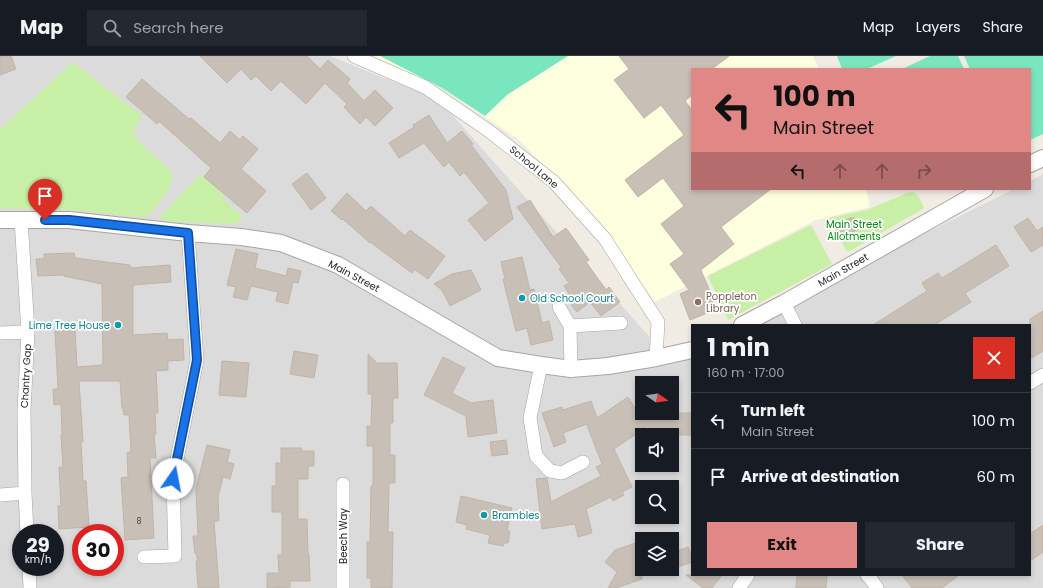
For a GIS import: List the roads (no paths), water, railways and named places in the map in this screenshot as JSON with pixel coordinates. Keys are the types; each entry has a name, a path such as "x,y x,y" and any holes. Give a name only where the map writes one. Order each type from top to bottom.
{"street":[{"name":"School Lane","path":"354,56 426,87 489,131 554,182 605,239 658,322 656,358"},
{"path":"1031,164 1043,158"},
{"name":"Main Street","path":"744,324 784,303 983,190"},
{"name":"Chantry Gap","path":"20,219 28,332 24,410 27,524"},
{"name":"Main Street","path":"0,220 69,220 188,233 241,237 281,243 338,265 498,358 541,366 571,369 608,366 691,350"},
{"path":"144,557 175,556 173,479 197,360 188,233"},
{"path":"784,303 794,324"},
{"path":"559,307 570,326 571,369"},
{"path":"570,326 621,324"},
{"path":"0,333 28,332"},
{"path":"541,366 530,418 536,456 550,470 562,473 583,462"},
{"path":"1031,382 1043,375"},
{"name":"Beech Way","path":"343,484 343,588"},
{"path":"0,495 25,493"},
{"path":"29,576 30,588"},
{"path":"739,588 747,576"},
{"path":"868,576 877,588"}],"place":[{"name":"Old School Court","path":"522,298"},
{"name":"Poppleton Library","path":"698,302"},
{"name":"Lime Tree House","path":"118,325"},
{"name":"Brambles","path":"484,515"}],"park label":[{"name":"Main Street Allotments","path":"854,230"}]}
